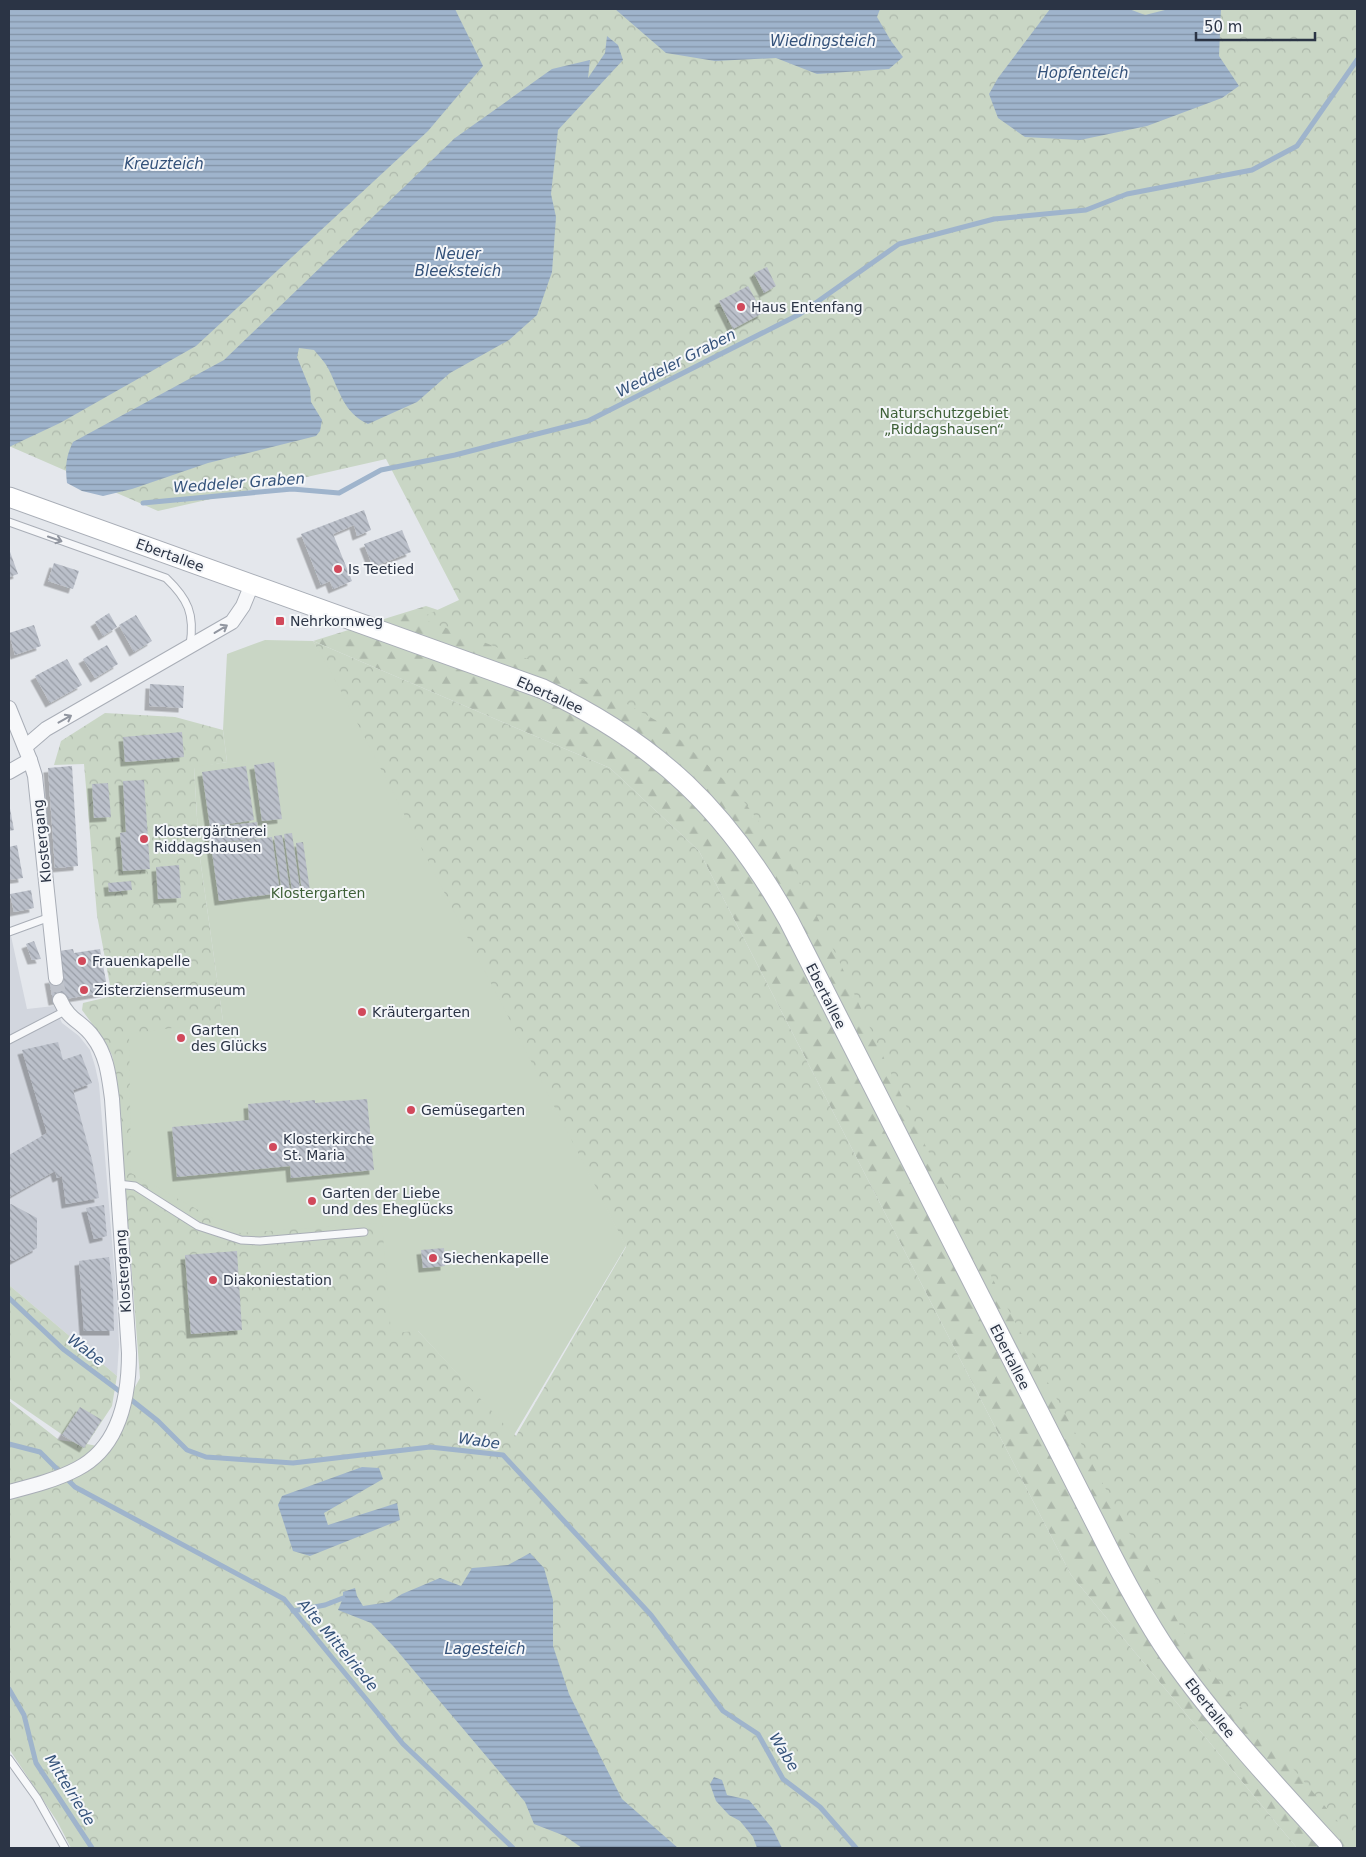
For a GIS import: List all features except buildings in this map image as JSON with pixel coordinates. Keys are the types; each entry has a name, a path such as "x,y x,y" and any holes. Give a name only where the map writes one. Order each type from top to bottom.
{"main road":[{"name":"Ebertallee","path":"9,497 514,678 570,702 610,725 648,751 672,771 716,814 754,863 789,921 1095,1524 1144,1614 1169,1653 1234,1738 1333,1848"}],"street":[{"path":"9,772 28,754 46,729 190,648 232,622 243,606 252,584"},
{"name":"Klostergang","path":"9,708 35,776 56,978"},
{"name":"Klostergang","path":"9,1492 48,1481 78,1468 92,1458 107,1442 117,1425 124,1407 127,1390 129,1353 112,1099 105,1059 92,1035 63,1005"}],"lane":[{"path":"9,522 166,578 180,592 187,606 193,628 190,648"},
{"path":"9,932 50,917"},
{"path":"9,1040 63,1005"},
{"path":"118,1184 135,1186 198,1226 241,1240 260,1241 364,1232"},
{"path":"9,1759 37,1798 65,1848"}],"shaded area":[{"path":"11,936 27,1009 54,1006 62,1023 79,1036 90,1050 95,1066 99,1084 117,1302 119,1345 117,1376 9,1285 9,937"}],"green space":[{"name":"Naturschutzgebiet „Riddagshausen“","path":"9,9 1357,9 1357,1844 1195,1653 1008,1309 914,1123 840,963 791,864 736,791 664,725 588,682 420,618 459,600 386,459 158,511 9,446"},
{"path":"426,606 631,675 704,632 1357,1832 1357,1848 1297,1848 1071,1575 699,851 610,768 313,641"},
{"name":"Klostergarten","path":"265,640 313,641 331,672 626,1246 514,1435 418,1331 391,1333 382,1223 240,1233 131,1173 129,1034 223,1021 199,851 194,767 227,762 223,730 227,654"},
{"path":"313,641 610,768 699,851 1071,1575 1297,1848 71,1848 57,1821 9,1749 9,1401 59,1440 73,1442 9,1398 9,1285 117,1376 112,1406 87,1444 102,1447 140,1378 117,1081 112,1055 104,1040 82,1010 83,1003 112,996 97,915 84,764 54,765 61,741 105,713 175,717 223,730 227,762 194,768 199,851 223,1021 348,1002 418,1331 516,1436 626,1247"}],"water":[{"name":"Kreuzteich","path":"9,9 455,9 483,66 428,131 196,346 60,423 9,447"},
{"name":"Wiedingsteich","path":"615,9 880,9 877,17 903,57 889,69 817,74 776,58 715,61 666,53"},
{"name":"Hopfenteich","path":"1050,9 1129,9 1145,15 1169,9 1221,9 1219,56 1239,86 1222,98 1147,126 1080,140 1025,137 998,118 989,94 998,78"},
{"name":"Neuer Bleeksteich","path":"607,36 618,45 623,60 558,130 551,194 556,217 552,272 537,315 509,340 450,373 417,402 368,424 353,414 348,408 328,367 314,350 299,348 297,357 310,389 311,402 322,420 320,431 316,436 208,463 132,489 103,496 82,491 67,483 67,462 73,442 224,360 455,138 552,69 590,60 588,78 605,53"},
{"path":"362,1467 379,1468 383,1479 324,1513 328,1525 397,1503 400,1520 310,1556 293,1551 278,1505 282,1496"},
{"name":"Lagesteich","path":"530,1553 544,1568 553,1600 553,1646 569,1694 601,1758 622,1799 678,1848 582,1848 565,1836 534,1824 525,1802 394,1647 371,1623 338,1610 343,1598 343,1592 355,1588 363,1606 389,1602 402,1594 440,1578 461,1586 472,1568 508,1565"},
{"path":"714,1777 722,1780 727,1795 749,1800 772,1828 782,1848 757,1848 753,1837 740,1821 729,1815 716,1801 710,1784"}],"waterway":[{"name":"Weddeler Graben","path":"143,503 292,489 339,493 381,470 455,455 588,421 800,314 899,244 994,219 1086,210 1127,194 1252,170 1297,146 1357,60"},
{"name":"Wabe","path":"9,1298 63,1349 158,1421 187,1450 206,1457 293,1463 430,1447 503,1455 651,1615 723,1711 758,1734 783,1779 820,1807 856,1848"},
{"name":"Alte Mittelriede","path":"9,1444 40,1452 75,1487 284,1599 403,1744 513,1848"},
{"path":"293,1611 325,1605 343,1598"},
{"name":"Mittelriede","path":"9,1689 24,1715 36,1763 92,1848"}],"tunnel":[{"path":"56,978 60,1000"}],"place":[{"name":"Haus Entenfang","path":"741,307"},
{"name":"Is Teetied","path":"338,569"},
{"name":"Nehrkornweg","path":"280,621"},
{"name":"Klostergärtnerei Riddagshausen","path":"144,839"},
{"name":"Frauenkapelle","path":"82,961"},
{"name":"Zisterziensermuseum","path":"84,990"},
{"name":"Kräutergarten","path":"362,1012"},
{"name":"Garten des Glücks","path":"181,1038"},
{"name":"Gemüsegarten","path":"411,1110"},
{"name":"Klosterkirche St. Maria","path":"273,1147"},
{"name":"Garten der Liebe und des Eheglücks","path":"312,1201"},
{"name":"Siechenkapelle","path":"433,1258"},
{"name":"Diakoniestation","path":"213,1280"}]}
